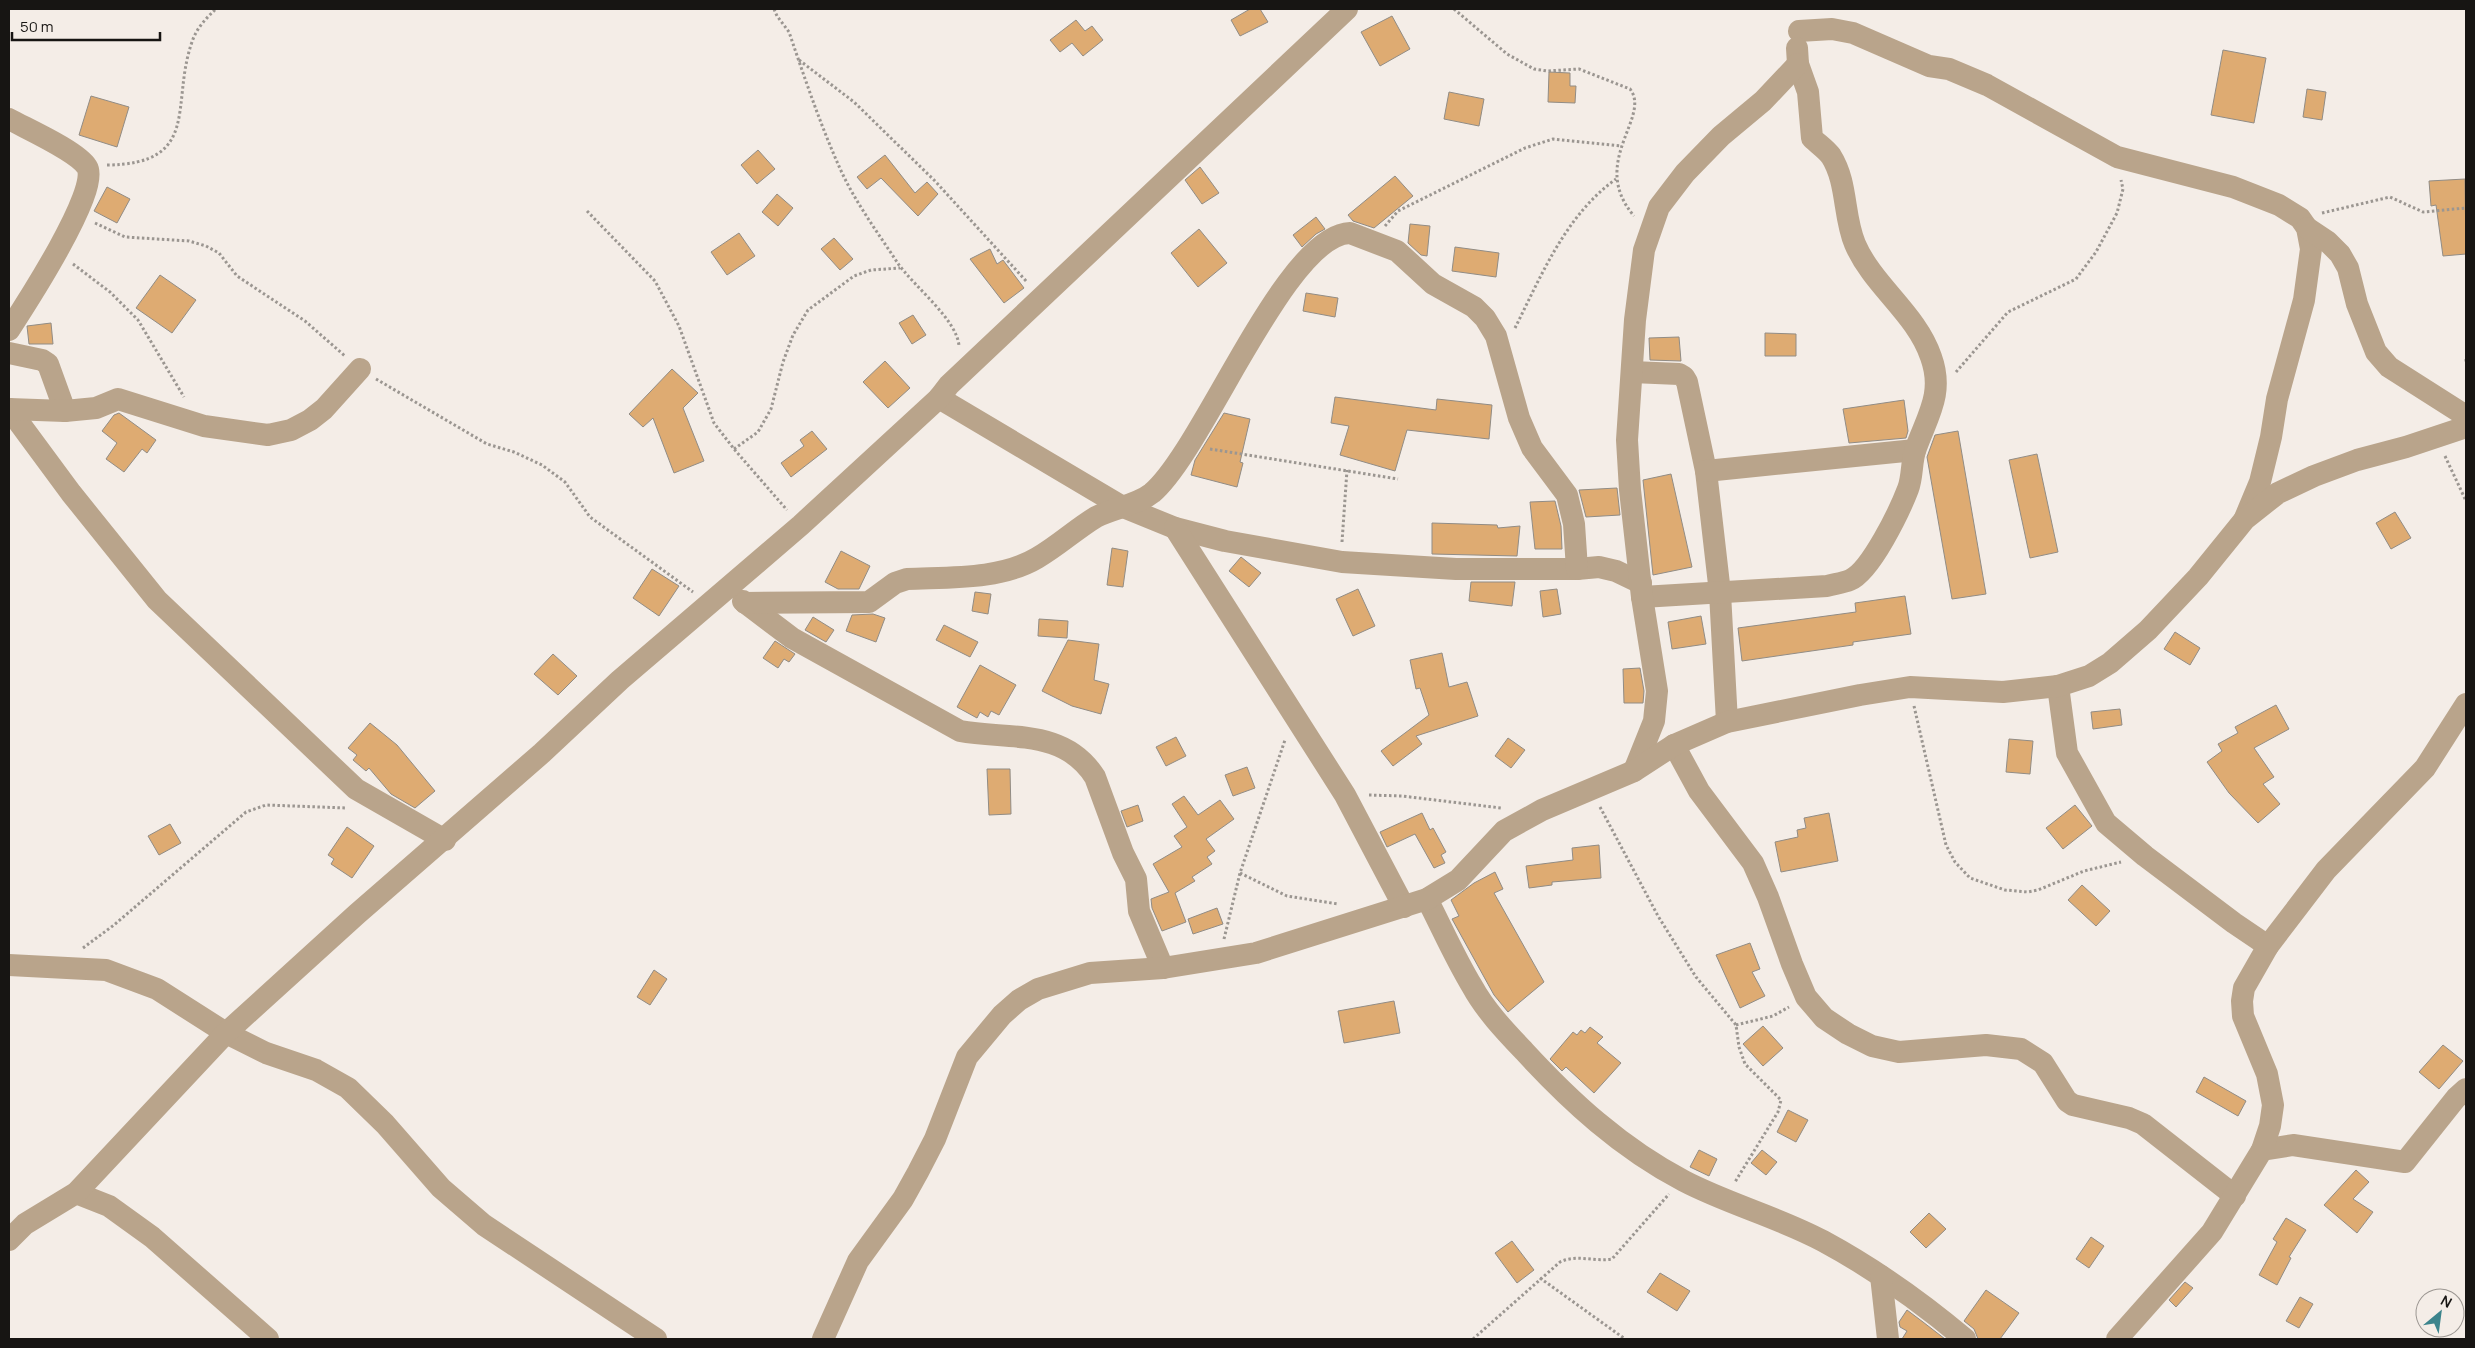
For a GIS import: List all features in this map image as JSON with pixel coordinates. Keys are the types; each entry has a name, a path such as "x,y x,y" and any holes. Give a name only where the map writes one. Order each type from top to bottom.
{"street":[{"path":"737,596 801,525 939,398 949,385 1041,297 1347,9"},
{"path":"1634,771 1654,721 1657,691 1630,490 1627,440 1638,291 1644,250 1659,207 1685,174 1721,136 1763,101 1798,48 1832,29 1853,33 1929,66 1949,69 1966,76 2117,157 2233,187 2279,205 2328,242 2344,261 2359,312 2376,352 2389,367 2466,416"},
{"path":"939,398 1121,506 1175,528 1225,541 1342,562 1456,569 1606,568 1642,590 1720,593 1827,586 1851,580 1869,562 1893,522 1909,487 1915,450 1936,395 1931,356 1918,332 1895,299 1871,271 1854,243 1842,179 1827,150 1812,138 1808,92 1798,48"},
{"path":"9,119 68,152 86,165 90,172 89,184 76,215 9,330"},
{"path":"823,1339 858,1261 903,1199 918,1172 934,1139 967,1057 988,1030 1019,1000 1038,989 1090,973 1163,968 1256,953 1428,898 1458,880 1504,831 1542,810 1592,791 1634,771 1674,746 1727,722 1860,695 1910,687 2003,692 2058,686 2090,676 2110,663 2148,630 2198,577 2244,518 2260,482 2271,437 2277,399 2304,300 2311,249 2304,223"},
{"path":"9,1240 25,1224 76,1193 226,1033 357,914 445,840 620,680 709,604 737,596 869,602 895,583 908,579 988,574 1012,569 1036,559 1097,517 1150,494 1171,473 1256,331 1299,265 1341,233 1350,233 1397,251 1433,284 1474,307 1485,318 1496,336 1518,418 1532,448 1567,495 1574,524 1577,569"},
{"path":"9,353 42,360 48,364 65,410"},
{"path":"9,409 65,410 96,408 118,399 204,426 268,435 291,430 310,420 324,409 360,369"},
{"path":"1632,372 1678,374 1684,377 1706,471 1720,593 1727,722"},
{"path":"9,409 71,492 157,600 356,789 445,840"},
{"path":"2244,518 2278,493 2314,476 2357,460 2466,427"},
{"path":"1706,471 1915,450"},
{"path":"1175,528 1295,713 1345,795 1404,907"},
{"path":"737,596 792,638 960,730 985,736 1023,737 1058,744 1081,759 1095,777 1123,853 1136,879 1139,911 1163,968"},
{"path":"2058,686 2067,753 2106,823 2234,923 2268,946"},
{"path":"2116,1339 2212,1232 2262,1150 2270,1126 2273,1105 2267,1074 2243,1016 2242,1001 2244,988 2268,946 2326,870 2425,768 2466,704"},
{"path":"1674,746 1699,791 1753,863 1768,896 1806,997 1824,1018 1848,1034 1886,1050 1912,1052 1986,1045 2021,1049 2043,1063 2067,1101 2086,1110 2129,1118 2143,1124 2235,1196"},
{"path":"1428,898 1472,986 1502,1028 1559,1089 1593,1120 1629,1147 1684,1181 1822,1241 1880,1276 1936,1314 1965,1339"},
{"path":"9,965 106,970 156,989 226,1033 266,1052 316,1070 348,1088 385,1124 441,1188 484,1225 656,1339"},
{"path":"2262,1150 2293,1145 2405,1162 2456,1098 2466,1089"},
{"path":"76,1193 109,1206 152,1237 268,1339"},
{"path":"1880,1276 1888,1339"}],"path":[{"path":"86,165 121,165 148,159 164,151 175,133 192,41 204,21 216,9"},
{"path":"774,9 789,32 838,165 860,206 901,268 958,336 960,353"},
{"path":"1454,9 1507,54 1534,69 1547,71 1580,69 1630,90 1634,94 1635,107 1617,159 1616,179 1626,204 1637,219"},
{"path":"798,60 854,102 936,181 1041,297"},
{"path":"1371,241 1398,211 1525,148 1553,139 1621,146"},
{"path":"1936,395 2008,312 2076,279 2096,252 2117,213 2123,189 2117,157"},
{"path":"1502,356 1548,262 1580,210 1598,192 1616,179"},
{"path":"2304,223 2390,197 2422,212 2466,208"},
{"path":"587,211 655,281 679,326 714,423 734,449 801,525"},
{"path":"76,215 125,237 189,241 206,246 219,253 237,276 305,321 360,369 487,444 514,452 542,465 565,482 590,517 709,604"},
{"path":"56,251 110,292 138,320 173,381 204,426"},
{"path":"734,449 758,432 771,409 786,353 793,335 808,310 854,276 871,270 901,268"},
{"path":"2466,359 2466,364"},
{"path":"2436,437 2466,501"},
{"path":"1188,445 1398,479"},
{"path":"1342,562 1347,470"},
{"path":"1910,687 1946,845 1955,862 1970,878 2005,890 2028,892 2084,871 2146,856"},
{"path":"1222,958 1226,924 1240,873 1295,713"},
{"path":"1592,791 1658,916 1696,977 1736,1025 1739,1047 1745,1064 1781,1100 1781,1106 1725,1198"},
{"path":"1345,795 1402,796 1478,807 1506,808"},
{"path":"56,968 114,925 246,812 266,805 349,808"},
{"path":"1240,873 1287,896 1341,905"},
{"path":"1736,1025 1773,1016 1806,997"},
{"path":"1473,1339 1560,1262 1570,1257 1612,1259 1627,1244 1655,1207 1684,1181"},
{"path":"1540,1278 1625,1339"}],"building":[{"path":"1250,9 1260,9 1268,22 1240,36 1231,20"},
{"path":"1392,16 1410,49 1380,66 1361,32"},
{"path":"1076,20 1085,31 1092,26 1103,40 1083,56 1072,43 1060,52 1050,40"},
{"path":"2223,50 2266,58 2254,123 2211,115"},
{"path":"1549,72 1570,73 1570,86 1576,86 1575,103 1548,102"},
{"path":"2307,89 2326,92 2322,120 2303,117"},
{"path":"1449,92 1484,99 1479,126 1444,119"},
{"path":"91,96 129,107 117,147 79,135"},
{"path":"758,150 775,169 757,184 741,165"},
{"path":"885,155 915,193 927,182 938,194 918,216 881,178 867,189 857,177"},
{"path":"1200,167 1219,193 1202,204 1185,180"},
{"path":"1395,176 1413,196 1374,228 1353,221 1348,215"},
{"path":"2465,179 2466,254 2443,256 2436,205 2431,206 2429,181"},
{"path":"107,187 130,199 117,223 94,211"},
{"path":"777,194 793,208 778,226 762,212"},
{"path":"1316,217 1325,229 1316,234 1302,247 1293,235"},
{"path":"1410,224 1430,226 1427,256 1421,255 1408,243"},
{"path":"1199,229 1227,263 1198,287 1171,253"},
{"path":"739,233 755,256 727,275 711,252"},
{"path":"834,238 853,259 840,270 821,249"},
{"path":"1455,247 1499,253 1496,277 1452,271"},
{"path":"990,249 997,264 1003,260 1024,288 1004,303 970,259"},
{"path":"160,275 196,300 172,333 136,308"},
{"path":"1306,293 1338,298 1335,317 1303,311"},
{"path":"913,315 926,335 912,344 899,323"},
{"path":"51,323 53,344 29,344 27,326"},
{"path":"1765,333 1796,334 1796,356 1765,356"},
{"path":"1679,337 1681,361 1650,360 1649,338"},
{"path":"885,361 910,388 888,408 863,382"},
{"path":"672,369 698,393 683,408 704,461 674,473 653,418 643,427 629,414"},
{"path":"1335,397 1436,410 1437,399 1492,405 1489,439 1407,430 1395,471 1340,455 1349,426 1331,423"},
{"path":"1904,400 1908,431 1906,438 1849,443 1843,409"},
{"path":"119,413 156,440 147,453 142,449 124,472 106,459 117,443 102,431 114,415"},
{"path":"1224,413 1250,419 1240,462 1243,463 1237,487 1191,475 1195,460"},
{"path":"812,431 827,449 791,477 781,463 804,446 800,440"},
{"path":"1958,431 1986,594 1952,599 1927,457 1935,435"},
{"path":"2037,454 2058,552 2030,558 2009,460"},
{"path":"1671,474 1692,567 1653,575 1643,480"},
{"path":"1617,488 1620,515 1586,517 1579,490"},
{"path":"1555,501 1561,526 1562,549 1535,549 1530,502"},
{"path":"2395,512 2411,538 2391,549 2376,523"},
{"path":"1432,523 1497,525 1498,528 1520,526 1517,556 1432,554"},
{"path":"1112,548 1128,551 1123,587 1107,585"},
{"path":"841,551 870,566 859,589 838,589 825,582"},
{"path":"1241,557 1261,573 1249,587 1229,571"},
{"path":"652,569 679,586 659,616 633,598"},
{"path":"1471,582 1515,582 1512,606 1469,601"},
{"path":"1358,589 1375,626 1353,636 1336,599"},
{"path":"1557,589 1561,614 1543,617 1540,591"},
{"path":"975,592 991,594 988,614 972,611"},
{"path":"1905,596 1911,634 1853,642 1853,645 1742,661 1738,628 1856,612 1855,603"},
{"path":"873,614 885,618 876,642 846,631 852,615"},
{"path":"1701,616 1706,644 1672,649 1668,622"},
{"path":"813,617 834,630 826,642 805,630"},
{"path":"1039,619 1068,621 1067,638 1038,636"},
{"path":"944,625 978,642 970,657 936,640"},
{"path":"2175,632 2200,648 2190,665 2164,649"},
{"path":"1068,640 1099,644 1094,680 1109,684 1101,714 1072,706 1042,691"},
{"path":"775,641 795,654 789,662 784,659 778,668 763,658"},
{"path":"1442,653 1449,687 1467,682 1478,716 1416,736 1422,744 1393,766 1381,751 1429,715 1420,688 1416,689 1410,660"},
{"path":"553,654 577,676 558,695 534,674"},
{"path":"980,665 1016,685 999,715 991,711 988,717 980,712 977,718 957,707"},
{"path":"1640,668 1644,691 1643,703 1624,703 1623,669"},
{"path":"2276,705 2289,729 2254,748 2274,777 2263,784 2280,804 2258,823 2229,793 2207,762 2222,751 2218,744 2238,733 2235,727"},
{"path":"2120,709 2122,725 2093,729 2091,712"},
{"path":"370,723 397,745 435,791 415,808 391,794 369,768 366,771 353,760 357,755 348,748"},
{"path":"1176,737 1186,756 1166,766 1156,747"},
{"path":"1508,738 1525,750 1511,768 1495,756"},
{"path":"2009,739 2033,741 2030,774 2006,772"},
{"path":"1247,767 1255,788 1233,796 1225,775"},
{"path":"987,769 1010,769 1011,814 989,815"},
{"path":"1184,796 1198,815 1220,800 1234,819 1206,839 1215,851 1207,857 1212,864 1192,877 1195,881 1175,893 1186,922 1162,931 1152,908 1151,899 1169,892 1153,864 1182,847 1174,836 1187,827 1172,804"},
{"path":"1138,805 1143,821 1127,827 1121,811"},
{"path":"2075,805 2092,826 2063,849 2046,828"},
{"path":"1422,813 1430,830 1433,828 1446,852 1441,855 1445,863 1434,868 1415,834 1387,847 1380,832"},
{"path":"1829,813 1838,861 1781,872 1775,842 1798,837 1797,830 1806,828 1804,818"},
{"path":"170,824 181,843 159,855 148,836"},
{"path":"347,827 374,846 352,878 331,864 334,859 328,855"},
{"path":"1599,845 1601,878 1552,882 1552,885 1529,888 1526,866 1573,860 1572,848"},
{"path":"1495,872 1503,889 1494,893 1544,982 1508,1012 1494,995 1452,919 1459,916 1451,900 1474,883"},
{"path":"2082,885 2110,911 2096,926 2068,900"},
{"path":"1217,908 1223,924 1193,934 1188,919"},
{"path":"1750,943 1760,969 1752,972 1765,996 1740,1008 1716,955"},
{"path":"654,970 667,979 650,1005 637,997"},
{"path":"1394,1001 1400,1033 1344,1043 1338,1011"},
{"path":"1763,1026 1783,1048 1763,1066 1743,1044"},
{"path":"1590,1027 1603,1037 1597,1043 1621,1063 1594,1093 1566,1067 1562,1071 1550,1059 1573,1032 1577,1035 1581,1030 1585,1033"},
{"path":"2443,1045 2463,1061 2439,1089 2419,1072"},
{"path":"2204,1077 2246,1101 2238,1116 2196,1092"},
{"path":"1788,1110 1808,1120 1796,1142 1777,1132"},
{"path":"1699,1150 1717,1159 1709,1176 1690,1167"},
{"path":"1762,1150 1777,1162 1766,1175 1751,1163"},
{"path":"2356,1170 2369,1182 2353,1199 2373,1212 2357,1233 2324,1205"},
{"path":"1929,1213 1946,1229 1926,1248 1910,1232"},
{"path":"2286,1218 2306,1230 2289,1257 2291,1258 2277,1285 2259,1275 2277,1242 2273,1239"},
{"path":"2091,1237 2104,1246 2089,1268 2076,1259"},
{"path":"1512,1241 1534,1270 1517,1283 1495,1253"},
{"path":"1660,1273 1690,1291 1677,1311 1647,1292"},
{"path":"2185,1282 2193,1288 2176,1307 2169,1300"},
{"path":"1986,1290 2019,1313 2000,1339 1978,1339 1974,1329 1964,1321"},
{"path":"2300,1297 2313,1304 2299,1328 2286,1321"},
{"path":"1907,1310 1945,1339 1902,1339 1907,1331 1900,1327 1899,1322"}]}
